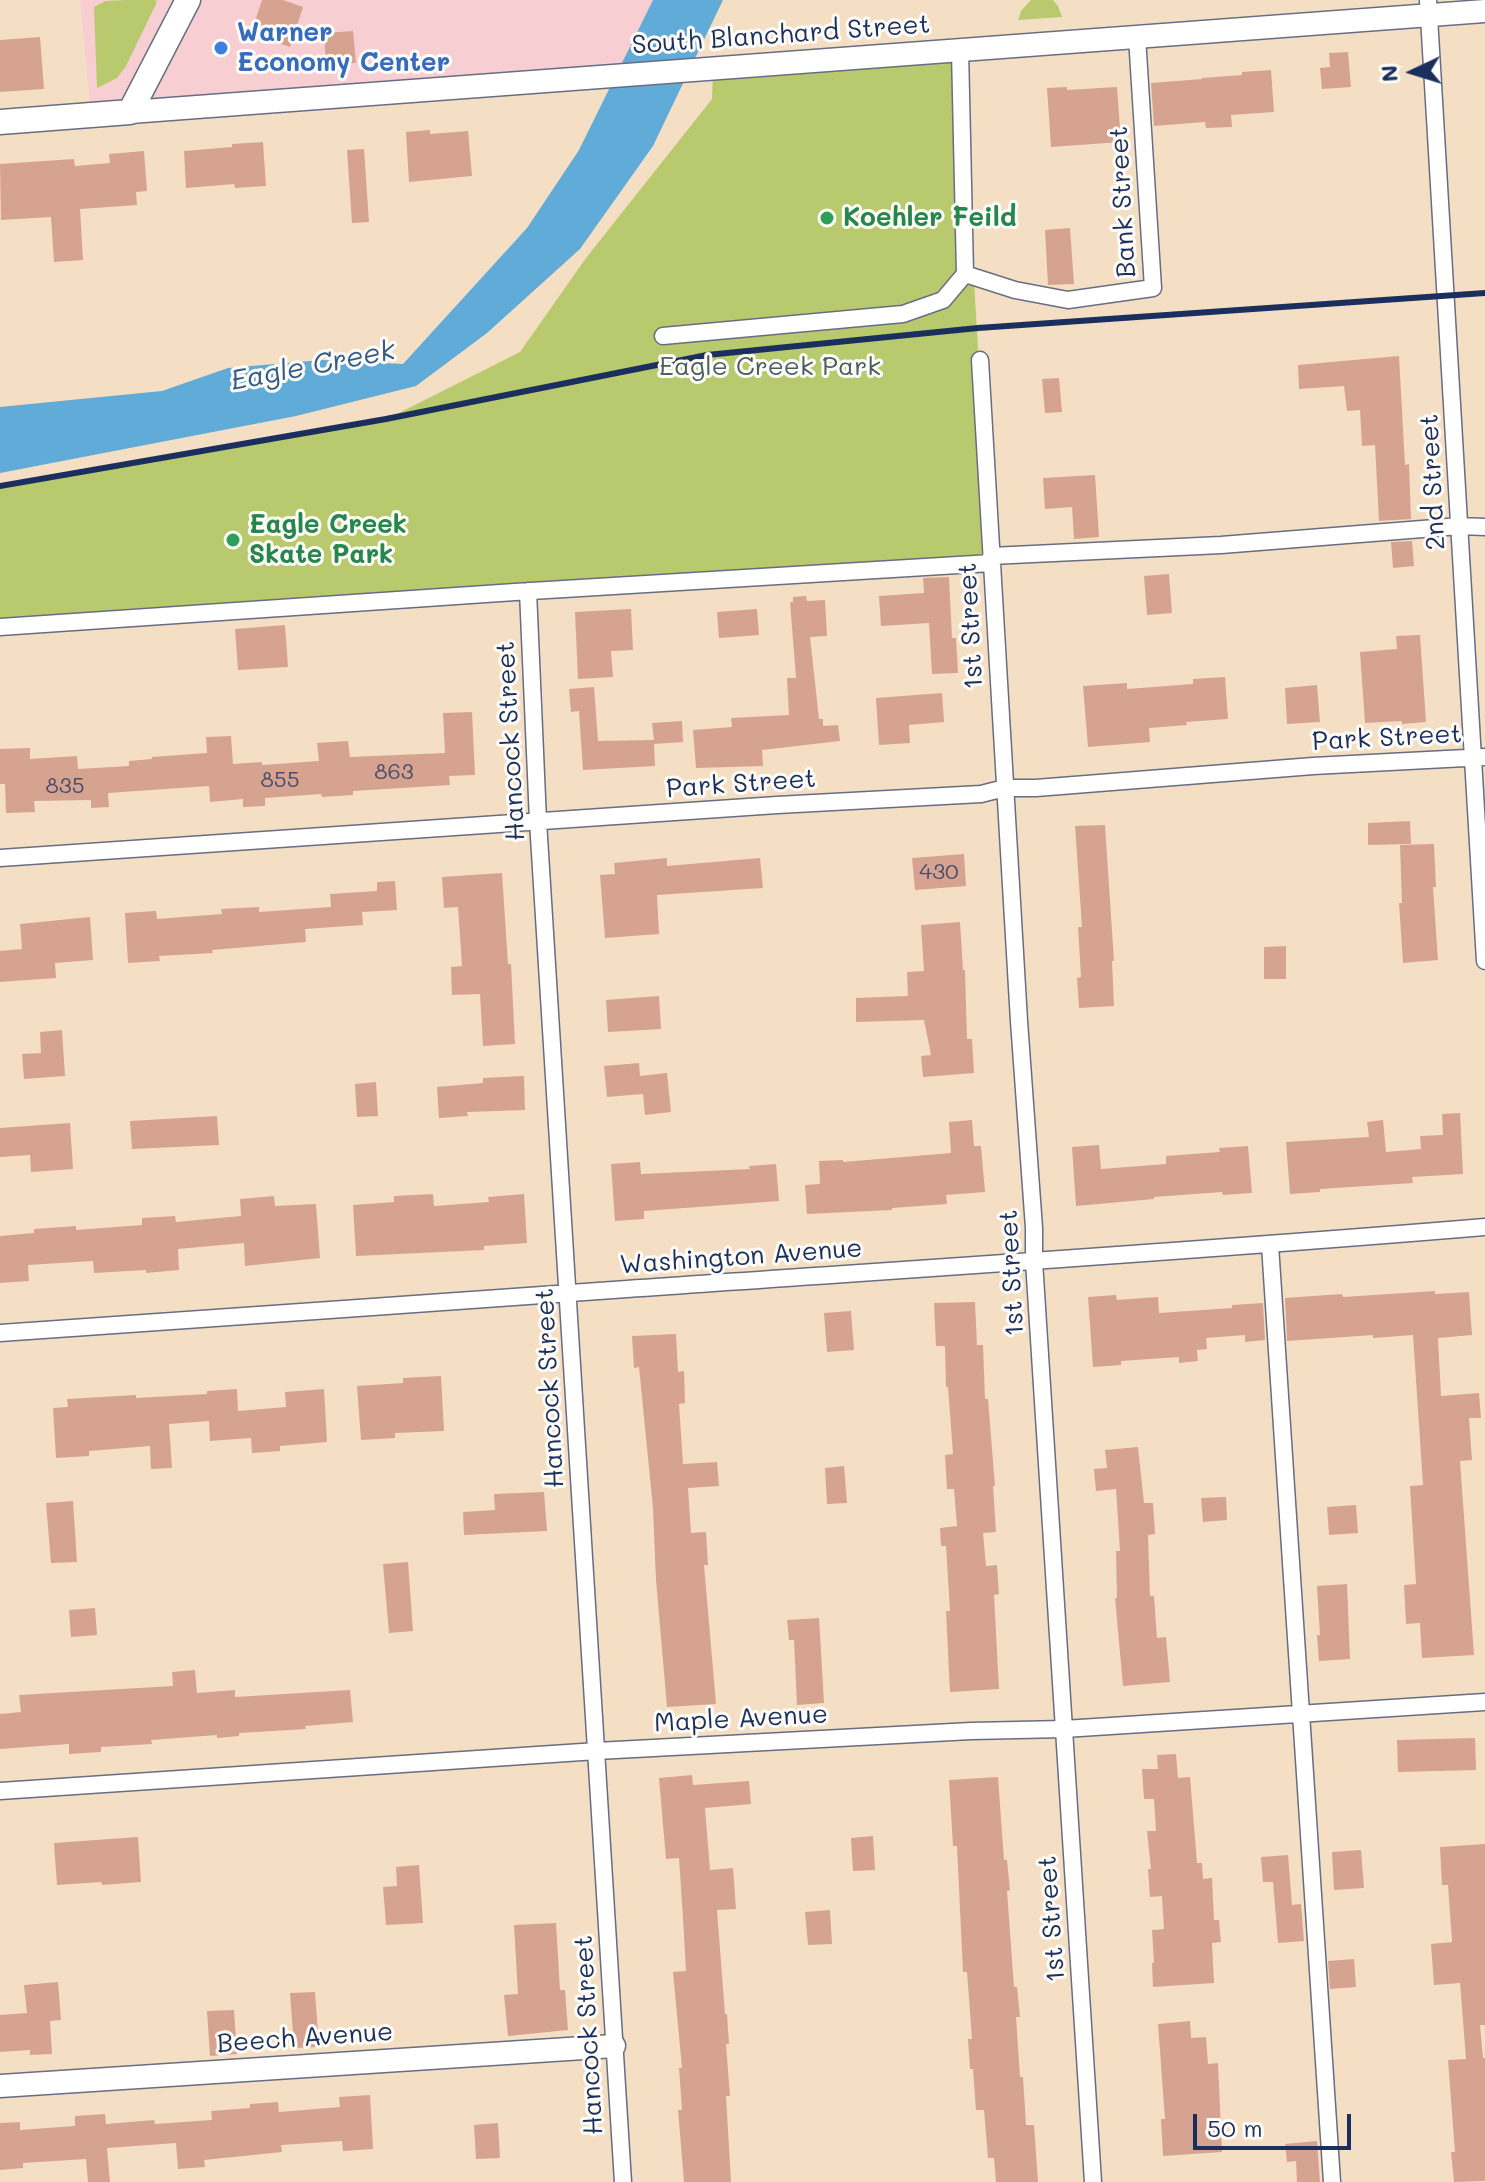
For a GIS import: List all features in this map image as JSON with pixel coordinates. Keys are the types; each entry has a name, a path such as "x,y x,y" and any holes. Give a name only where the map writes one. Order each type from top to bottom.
{"main road":[{"path":"0,122 130,112 188,0"}],"street":[{"name":"South Blanchard Street","path":"130,112 1137,37 1428,8 1485,11"},
{"name":"2nd Street","path":"1428,8 1460,526 1479,758 1485,961"},
{"name":"Bank Street","path":"965,274 1015,290 1068,300 1153,288 1137,37"},
{"path":"663,336 903,314 943,300 965,274 960,50"},
{"name":"1st Street","path":"980,360 1093,2182"},
{"path":"0,627 1232,545 1460,526 1485,527"},
{"name":"Hancock Street","path":"528,591 538,821 623,2182"},
{"name":"Park Street","path":"0,858 981,794 1005,788 1313,766 1479,758"},
{"name":"Washington Avenue","path":"0,1333 1270,1245 1485,1227"},
{"path":"1270,1245 1332,2182"},
{"name":"Maple Avenue","path":"0,1791 597,1751 1064,1729 1485,1702"},
{"name":"Beech Avenue","path":"0,2086 614,2046"}],"shaded area":[{"path":"80,0 653,0 621,65 91,115"}],"green space":[{"path":"1031,0 1053,0 1062,17 1018,20"},
{"path":"105,1 157,2 126,66 117,78 97,88 94,7"},
{"name":"Eagle Creek Park","path":"960,50 991,563 0,627 0,486 387,419 520,352 586,258 712,99 713,68"}],"water":[{"name":"Eagle Creek","path":"653,0 723,0 653,146 580,249 487,333 416,386 296,416 0,473 0,407 162,391 228,368 322,360 403,364 527,228 579,150"}],"building":[{"path":"262,0 283,0 303,7 290,47 251,34"},
{"path":"353,31 356,63 326,65 324,33"},
{"path":"40,37 44,89 0,92 0,40"},
{"path":"1348,52 1351,87 1322,89 1320,68 1330,67 1329,53"},
{"path":"1271,70 1274,112 1231,115 1232,127 1206,128 1205,122 1154,126 1151,83"},
{"path":"1067,87 1067,90 1117,87 1121,142 1051,147 1047,88"},
{"path":"430,130 430,134 468,131 472,176 409,182 406,132"},
{"path":"263,142 266,186 235,188 234,184 186,188 184,151"},
{"path":"364,149 369,222 352,223 347,150"},
{"path":"144,151 147,191 136,192 137,205 80,209 83,260 54,262 51,217 1,220 0,164 74,159 75,166 110,163 109,154"},
{"path":"1070,228 1074,284 1048,285 1045,230"},
{"path":"1399,356 1411,519 1379,521 1375,445 1362,446 1360,410 1347,411 1344,386 1299,389 1298,365"},
{"path":"1059,378 1062,412 1045,413 1042,379"},
{"path":"1095,475 1099,537 1074,539 1072,507 1045,509 1043,478"},
{"path":"1412,541 1414,566 1393,568 1391,542"},
{"path":"1169,574 1172,613 1147,615 1144,576"},
{"path":"949,577 952,638 956,638 958,673 932,674 929,623 881,626 879,596 924,593 923,578"},
{"path":"806,596 807,601 825,600 827,636 810,637 819,719 823,719 823,726 838,725 840,741 762,750 763,766 696,768 693,730 732,727 731,718 789,715 787,678 796,678 790,602 793,602 793,597"},
{"path":"631,609 633,650 611,651 613,677 578,679 575,612"},
{"path":"757,609 759,635 719,638 717,612"},
{"path":"285,625 288,667 238,670 235,629"},
{"path":"1420,635 1426,722 1365,723 1360,652 1397,649 1396,636"},
{"path":"1225,677 1228,719 1149,728 1150,742 1088,747 1083,686 1127,683 1127,689 1193,684 1193,679"},
{"path":"1317,685 1320,722 1287,724 1285,688"},
{"path":"594,687 598,741 654,740 652,723 682,721 683,742 654,744 655,766 583,770 579,711 571,712 569,689"},
{"path":"942,693 944,722 909,725 910,743 879,745 876,698"},
{"path":"472,712 475,775 449,776 450,785 353,791 353,795 265,798 265,806 243,807 243,799 210,802 209,786 108,793 109,807 91,808 91,800 34,801 35,812 6,813 5,784 0,784 0,749 30,748 30,759 77,756 78,769 129,766 129,761 152,757 207,753 206,737 231,736 233,764 319,761 317,743 348,741 350,757 445,753 443,713"},
{"path":"1410,821 1411,844 1368,845 1368,823"},
{"path":"1105,825 1114,1006 1079,1008 1078,927 1082,927 1075,826"},
{"path":"1434,844 1436,887 1433,887 1438,960 1403,963 1399,903 1402,903 1400,845"},
{"path":"964,854 966,886 915,890 912,858"},
{"path":"667,858 667,866 760,858 763,888 657,895 659,934 605,938 600,875 615,874 614,863"},
{"path":"502,873 515,1044 483,1046 480,994 452,995 451,967 462,966 458,907 444,908 442,877"},
{"path":"395,881 397,910 362,912 363,925 305,929 306,942 159,956 160,961 128,963 125,913 156,911 157,919 222,914 221,909 259,907 259,912 331,907 330,894 377,891 377,882"},
{"path":"90,917 93,960 55,963 56,978 0,982 0,951 22,949 20,924"},
{"path":"960,922 967,1039 972,1039 974,1073 923,1077 921,1056 931,1055 924,1020 856,1022 856,998 908,996 907,972 924,971 921,925"},
{"path":"1286,946 1286,979 1264,979 1264,947"},
{"path":"659,996 661,1029 608,1032 606,1000"},
{"path":"62,1030 65,1076 24,1079 22,1054 41,1053 40,1032"},
{"path":"639,1063 640,1076 667,1073 671,1112 645,1115 643,1094 607,1097 604,1066"},
{"path":"524,1076 525,1110 467,1112 468,1116 439,1118 437,1087 483,1083 483,1078"},
{"path":"376,1082 378,1116 357,1117 355,1084"},
{"path":"1460,1113 1463,1174 1412,1177 1413,1183 1290,1194 1286,1142 1369,1137 1367,1122 1383,1120 1386,1152 1421,1149 1420,1136 1443,1135 1442,1114"},
{"path":"217,1116 219,1145 132,1149 130,1121"},
{"path":"972,1120 974,1146 981,1146 985,1192 946,1195 947,1204 807,1214 805,1185 820,1184 819,1161 843,1162 951,1153 949,1122"},
{"path":"70,1123 73,1169 31,1172 30,1155 0,1157 0,1128"},
{"path":"1099,1145 1101,1169 1166,1164 1166,1156 1220,1152 1219,1148 1248,1146 1252,1193 1154,1197 1076,1206 1072,1147"},
{"path":"640,1162 641,1174 750,1169 749,1166 776,1164 779,1201 644,1211 644,1219 615,1221 611,1164"},
{"path":"433,1194 434,1206 489,1202 488,1197 524,1194 527,1243 484,1246 484,1250 356,1256 353,1205 394,1202 394,1196"},
{"path":"274,1196 275,1206 316,1204 320,1258 245,1266 244,1243 178,1249 179,1270 94,1273 93,1261 28,1265 29,1281 0,1283 0,1236 34,1233 34,1229 76,1226 76,1230 142,1225 142,1218 175,1216 176,1222 241,1216 240,1199"},
{"path":"1435,1291 1435,1294 1469,1292 1472,1335 1438,1338 1441,1396 1479,1393 1481,1418 1469,1418 1472,1460 1460,1461 1474,1655 1422,1658 1420,1623 1406,1624 1404,1585 1416,1584 1410,1486 1423,1485 1413,1335 1287,1341 1285,1298"},
{"path":"1116,1295 1117,1300 1158,1297 1159,1313 1263,1303 1265,1340 1245,1342 1245,1335 1206,1338 1207,1349 1197,1350 1198,1361 1179,1363 1179,1357 1121,1361 1121,1365 1093,1367 1088,1297"},
{"path":"975,1302 977,1345 983,1345 985,1399 988,1399 995,1486 996,1532 983,1533 986,1566 997,1565 999,1594 994,1595 999,1689 950,1692 946,1611 950,1611 946,1546 941,1546 940,1528 957,1526 954,1489 947,1489 945,1455 953,1454 945,1346 936,1346 934,1303"},
{"path":"851,1311 854,1350 827,1352 824,1313"},
{"path":"676,1334 678,1372 684,1371 685,1403 679,1404 683,1464 717,1462 719,1486 688,1488 691,1533 706,1532 708,1565 704,1565 716,1704 667,1707 653,1508 639,1367 634,1368 632,1336"},
{"path":"441,1376 444,1431 395,1433 395,1438 361,1440 357,1386 403,1383 403,1378"},
{"path":"237,1389 238,1411 286,1407 285,1392 324,1389 327,1442 280,1446 280,1451 252,1453 251,1438 210,1441 209,1421 169,1424 172,1468 151,1469 150,1446 89,1451 89,1456 56,1458 53,1408 68,1407 67,1399 207,1394 207,1391"},
{"path":"1138,1447 1144,1503 1153,1503 1155,1534 1148,1535 1150,1596 1154,1596 1157,1638 1166,1637 1170,1682 1123,1686 1115,1598 1116,1551 1120,1551 1116,1489 1096,1491 1094,1469 1107,1468 1105,1450"},
{"path":"844,1466 847,1503 827,1504 825,1468"},
{"path":"544,1492 547,1531 464,1535 463,1512 495,1510 494,1494"},
{"path":"1226,1497 1227,1520 1203,1522 1201,1498"},
{"path":"73,1501 77,1562 51,1563 46,1503"},
{"path":"1356,1505 1358,1533 1329,1535 1327,1507"},
{"path":"408,1562 413,1631 389,1633 383,1564"},
{"path":"1347,1584 1350,1659 1319,1661 1317,1586"},
{"path":"95,1608 97,1635 71,1637 69,1610"},
{"path":"819,1618 824,1703 797,1705 794,1640 789,1640 787,1620"},
{"path":"195,1670 197,1693 235,1690 235,1697 350,1690 353,1722 217,1738 217,1735 151,1740 152,1744 101,1747 101,1752 69,1754 69,1744 0,1749 0,1714 21,1712 19,1695 173,1686 172,1672"},
{"path":"1475,1738 1476,1770 1398,1772 1397,1740"},
{"path":"1176,1754 1178,1778 1190,1777 1197,1863 1202,1863 1203,1879 1212,1878 1214,1920 1219,1920 1221,1942 1212,1943 1214,1983 1153,1987 1152,1930 1164,1929 1162,1896 1150,1897 1147,1831 1156,1831 1154,1799 1144,1799 1142,1769 1158,1769 1157,1755"},
{"path":"692,1775 693,1785 749,1781 751,1804 705,1808 710,1870 733,1868 736,1909 717,1910 729,2044 726,2044 730,2096 726,2096 731,2182 684,2182 678,2110 682,2110 679,2068 682,2068 673,1972 686,1971 683,1918 679,1858 666,1859 659,1778"},
{"path":"998,1777 1004,1860 1007,1860 1010,1890 1007,1891 1014,1987 1017,1987 1020,2017 1016,2017 1020,2077 1023,2077 1026,2125 1034,2125 1038,2182 996,2182 994,2158 988,2158 984,2110 976,2110 973,2069 970,2069 968,2039 972,2039 967,1972 963,1972 957,1846 953,1846 949,1780"},
{"path":"873,1836 875,1870 853,1871 851,1838"},
{"path":"138,1837 141,1882 57,1885 54,1843"},
{"path":"1485,1844 1485,2025 1480,2025 1485,2058 1485,2181 1454,2182 1451,2152 1455,2152 1448,2060 1466,2059 1460,1983 1434,1985 1431,1944 1452,1942 1448,1885 1442,1885 1440,1847"},
{"path":"1361,1850 1364,1888 1334,1890 1332,1852"},
{"path":"1288,1855 1292,1905 1301,1904 1304,1941 1278,1943 1273,1882 1263,1882 1261,1857"},
{"path":"419,1865 423,1923 386,1925 383,1887 397,1886 396,1867"},
{"path":"830,1910 832,1944 808,1945 805,1912"},
{"path":"556,1923 560,1990 565,1990 568,2030 508,2036 504,1995 518,1994 514,1925"},
{"path":"1354,1959 1356,1987 1330,1989 1328,1961"},
{"path":"58,1982 61,2020 50,2021 52,2054 30,2055 30,2050 0,2052 0,2015 27,2013 24,1985"},
{"path":"315,1992 319,2047 294,2048 290,1993"},
{"path":"234,2010 237,2054 210,2056 207,2011"},
{"path":"1190,2021 1191,2038 1206,2037 1208,2064 1218,2063 1222,2152 1163,2156 1161,2119 1165,2119 1158,2024"},
{"path":"370,2095 373,2149 343,2151 342,2141 281,2145 282,2152 204,2160 205,2167 178,2169 176,2143 107,2148 110,2182 88,2182 86,2159 23,2163 23,2168 0,2170 0,2123 20,2122 20,2130 75,2126 75,2116 105,2114 106,2124 212,2120 211,2111 250,2108 250,2104 278,2102 279,2112 340,2107 339,2097"},
{"path":"498,2123 500,2158 476,2159 474,2125"},
{"path":"1317,2141 1320,2182 1297,2182 1296,2161 1287,2162 1285,2144"}],"railway":[{"path":"0,486 386,419 707,355 978,328 1485,293"}],"place":[{"name":"Warner Economy Center","path":"221,48"},
{"name":"Koehler Feild","path":"827,218"},
{"name":"Eagle Creek Skate Park","path":"233,540"}]}
